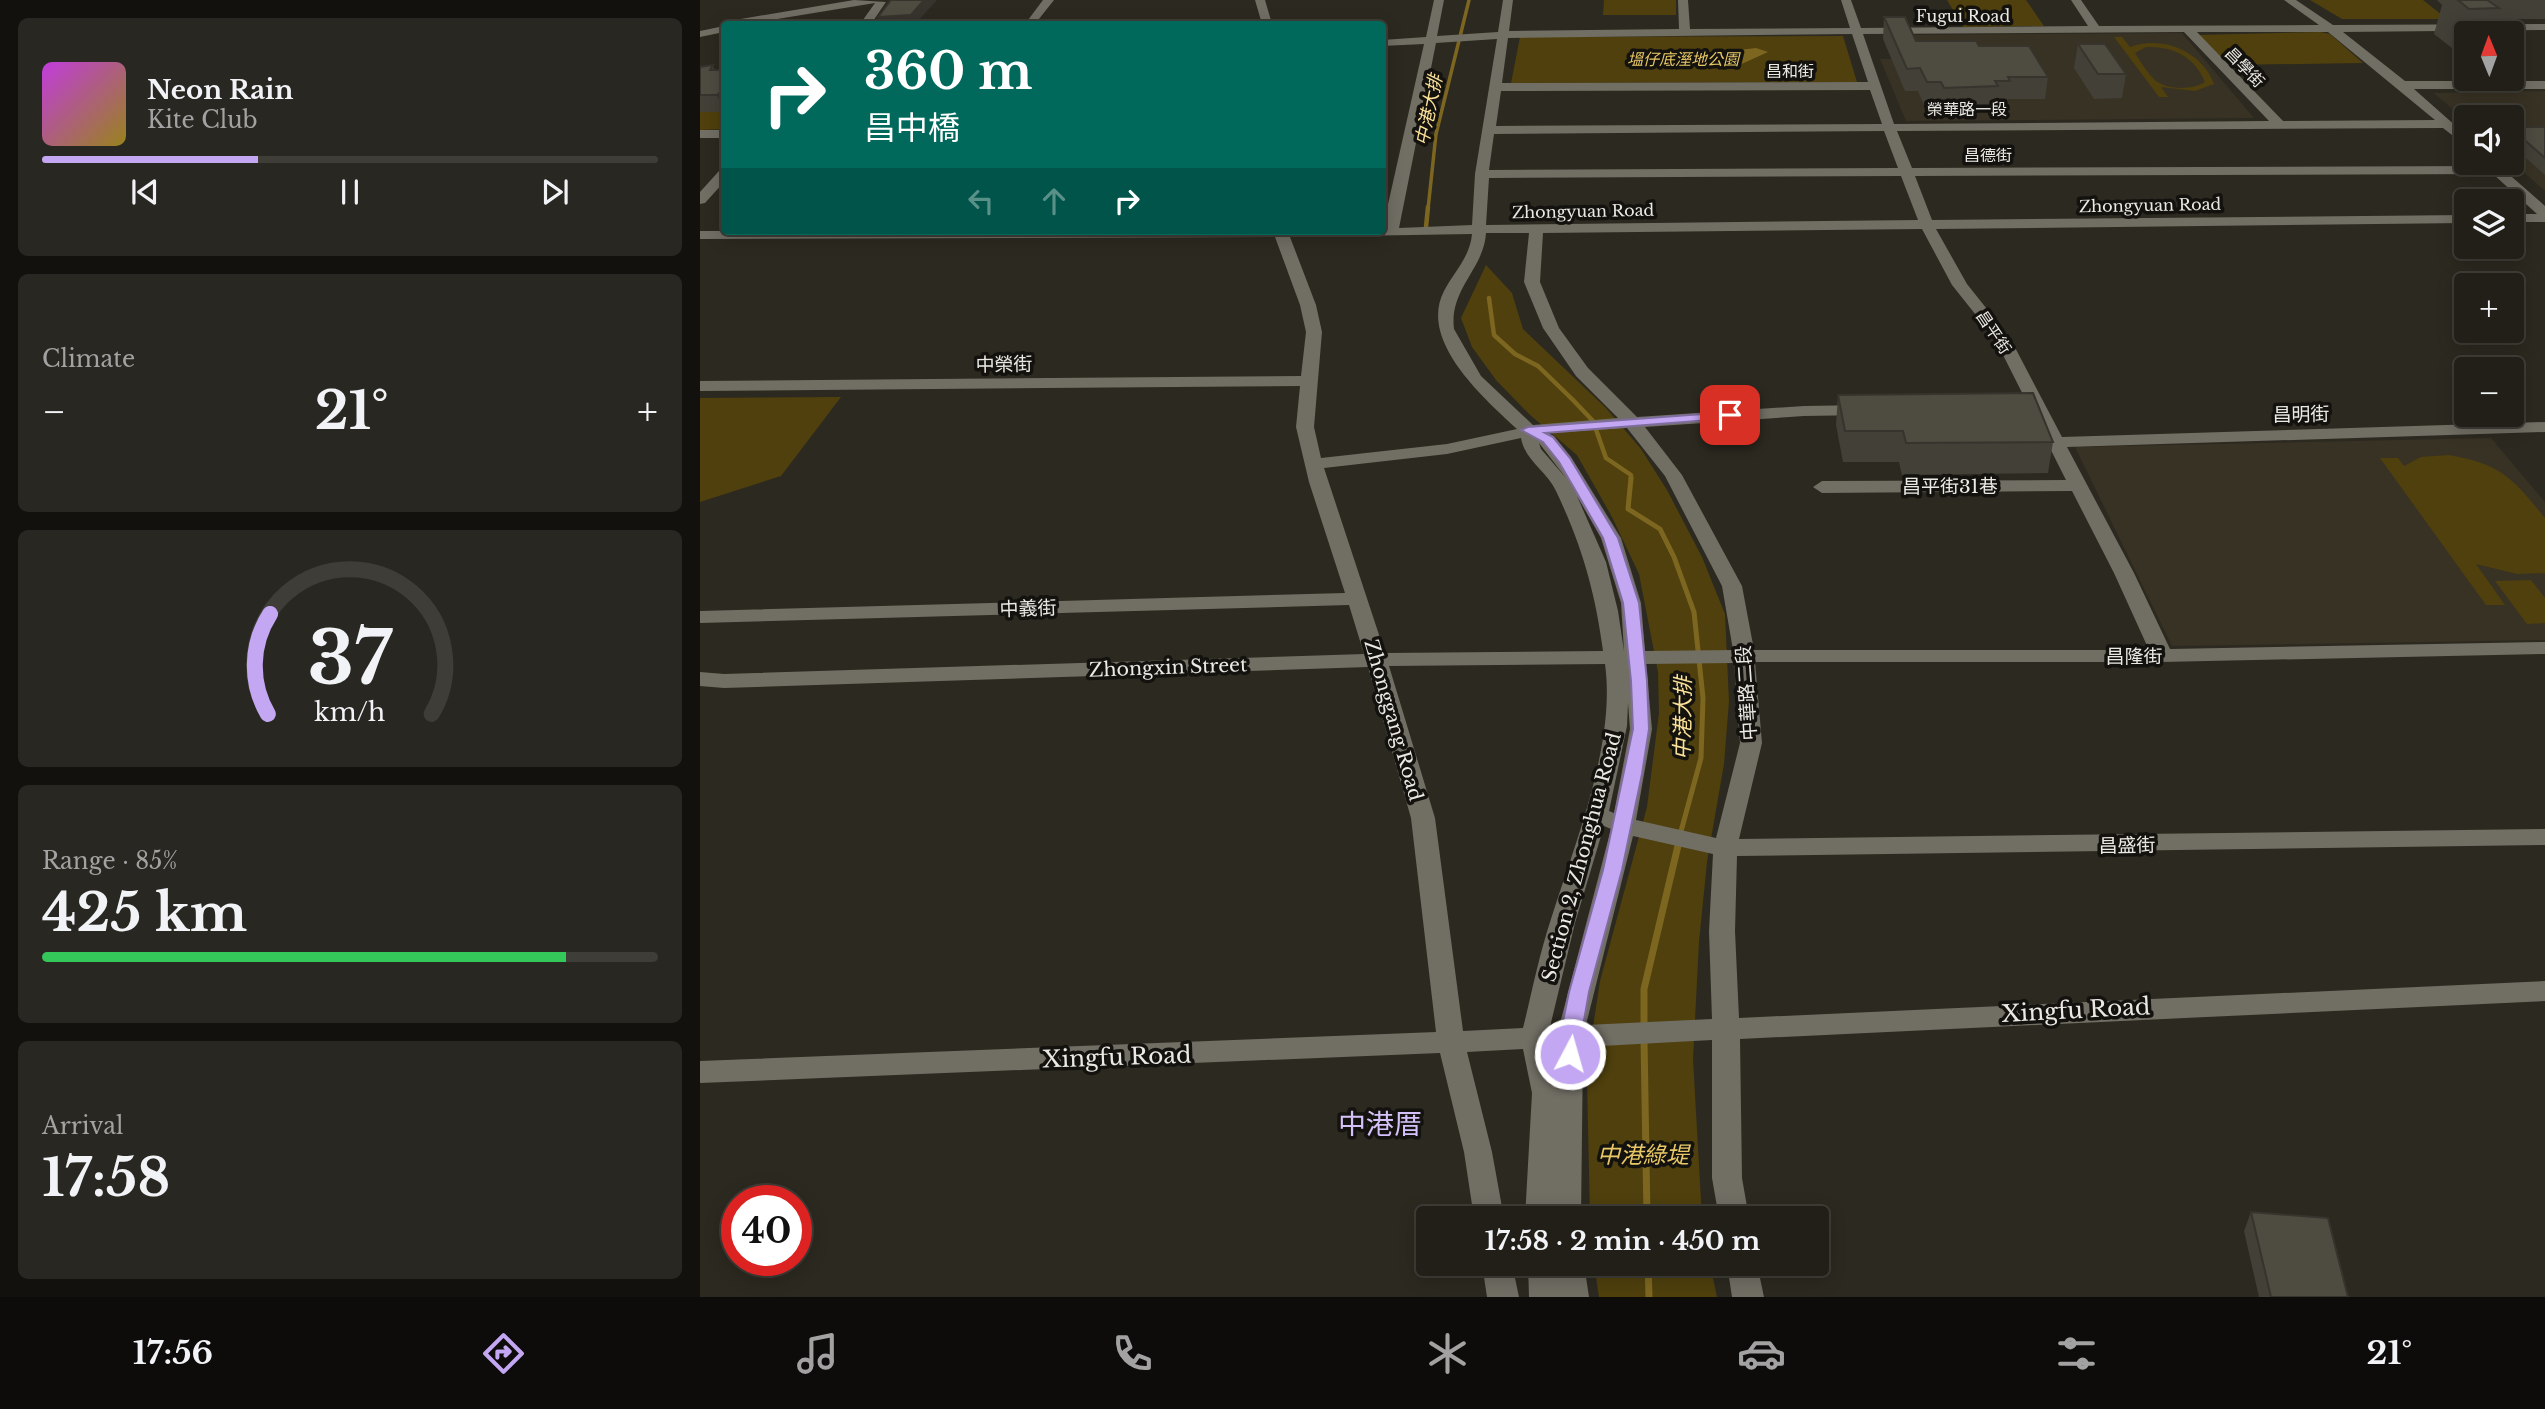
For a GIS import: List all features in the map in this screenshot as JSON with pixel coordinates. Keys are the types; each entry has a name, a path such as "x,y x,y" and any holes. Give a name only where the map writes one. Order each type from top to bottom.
{"street":[{"path":"756,21 895,0"},
{"path":"1032,21 1049,0"},
{"path":"1260,0 1266,21"},
{"path":"1396,232 1401,184 1439,0"},
{"name":"Section 2, Zhonghua Road","path":"1508,0 1482,174 1478,248 1456,284 1446,310 1446,329 1474,379 1536,429 1532,450 1563,486 1596,562 1626,657 1641,729 1630,826 1570,1036 1566,1206"},
{"path":"1683,0 1685,33"},
{"name":"昌平街","path":"1846,0 1889,127 1927,225 1961,285 2002,338 2032,407 2057,442 2124,573 2162,656"},
{"path":"2076,0 2097,31"},
{"path":"2289,0 2334,29 2404,85 2454,131"},
{"path":"769,21 878,1"},
{"path":"868,21 878,1"},
{"path":"700,32 721,27"},
{"name":"Fugui Road","path":"1386,43 1503,35 2545,27"},
{"name":"昌學街","path":"2189,31 2279,124"},
{"path":"2404,85 2545,85"},
{"name":"昌和街","path":"1496,87 1875,86"},
{"name":"榮華路一段","path":"1489,130 2446,124"},
{"path":"700,134 721,134"},
{"name":"昌德街","path":"1482,174 2454,166"},
{"path":"2501,175 2545,216"},
{"path":"700,200 721,181"},
{"path":"1386,185 1401,184"},
{"path":"2524,217 2545,216"},
{"name":"Zhongyuan Road","path":"1386,232 2454,219"},
{"name":"中華路二段","path":"1536,229 1532,282 1551,328 1582,372 1673,475 1732,586 1745,657 1751,743 1717,847 1722,931 1713,1029 1732,1206"},
{"name":"Zhongyuan Road","path":"700,235 721,235"},
{"name":"Zhonggang Road","path":"1281,235 1308,305 1314,332 1305,427 1314,464 1377,660 1423,818 1451,1043 1478,1152 1487,1206"},
{"name":"中榮街","path":"700,386 1309,381"},
{"path":"1314,464 1447,449 1536,429 1804,411 1887,409"},
{"name":"昌明街","path":"2057,442 2545,427"},
{"name":"昌平街31巷","path":"1822,487 2078,485"},
{"name":"中義街","path":"700,617 1357,599"},
{"name":"昌隆街","path":"1667,657 2162,656 2545,648"},
{"name":"Section 2, Zhonghua Road","path":"1541,1206 1546,1093 1534,1038 1562,923 1596,815 1616,726 1618,682 1626,657"},
{"name":"Zhongxin Street","path":"700,679 724,681 1377,660 1667,657"},
{"path":"1596,815 1630,826"},
{"name":"昌盛街","path":"1630,826 1717,847 2545,837"},
{"name":"Xingfu Road","path":"700,1072 1451,1043 2179,1005 2545,990"},
{"path":"1499,1276 1503,1297"},
{"path":"1544,1276 1545,1297"},
{"path":"1570,1276 1573,1297"},
{"path":"1744,1276 1748,1297"}],"shaded area":[{"path":"2182,33 2254,118 1906,121 1880,59 1916,59 1906,35"},
{"path":"1756,48 1768,52 1735,67 1674,65 1669,62 1673,61 1675,56 1664,50 1706,54"},
{"path":"2545,91 2545,191 2524,172 2524,105 2454,105 2454,110 2434,93"},
{"path":"2491,438 2545,502 2545,640 2172,646 2075,447"}],"green space":[{"path":"1604,0 1676,0 1676,15 1603,15"},
{"path":"1947,0 2026,0 2044,26 1963,27"},
{"path":"2310,0 2423,0 2447,19 2342,19"},
{"path":"2330,34 2363,63 2229,65 2199,35"},
{"name":"塭仔底溼地公園","path":"1843,36 1857,82 1511,83 1520,37"},
{"path":"2114,37 2122,37 2130,47 2155,43 2180,49 2200,63 2214,84 2195,91 2161,87 2168,97 2159,97","holes":["2146,47 2156,47 2182,55 2201,73 2205,82 2180,88 2156,81 2135,53"]},
{"path":"721,76 721,129 700,130 700,80"},
{"name":"中港綠堤","path":"1486,265 1512,293 1523,329 1606,408 1641,449 1667,490 1702,557 1725,614 1729,701 1724,764 1707,862 1699,942 1693,1059 1701,1206 1590,1206 1587,1081 1591,1040 1600,981 1647,807 1659,713 1658,672 1639,574 1612,517 1577,455 1529,414 1496,380 1472,347 1461,318"},
{"path":"841,397 781,476 700,502 700,398"},
{"path":"2449,455 2482,463 2505,475 2545,518 2545,573 2517,574 2476,564 2505,605 2486,605 2380,458 2398,458 2404,466 2421,457"},
{"path":"2531,580 2545,598 2545,623 2527,624 2495,581"},
{"path":"1596,1276 1713,1276 1717,1297 1599,1297"}],"building":[{"path":"891,0 924,0 911,15 878,17"},
{"path":"2458,0 2487,0 2499,8 2469,9"},
{"path":"1884,17 1905,17 1916,41 1976,41 1979,46 2029,46 2048,77 2008,77 2010,81 1995,81 1998,86 1944,88 1941,82 1927,82 1920,68 1907,69"},
{"path":"2078,44 2105,44 2126,74 2098,74"},
{"path":"713,65 710,70 721,70 721,92 717,95 700,95 700,67"},
{"path":"2524,127 2545,127 2545,158 2524,139"},
{"path":"2033,393 2053,442 1906,443 1903,431 1845,431 1838,395"},
{"path":"2251,1212 2328,1218 2348,1297 2271,1297"}],"waterway":[{"name":"中港大排","path":"1428,209 1436,134 1469,0"},
{"name":"中港大排","path":"1426,227 1428,207"},
{"name":"中港大排","path":"1489,298 1494,335 1515,354 1538,366 1573,400 1593,421 1606,458 1631,475 1631,478"},
{"name":"中港大排","path":"1631,478 1628,509 1660,529 1674,557 1694,612 1703,698 1701,758 1680,835"},
{"name":"中港大排","path":"1644,1029 1644,989 1681,833"},
{"name":"中港大排","path":"1644,1039 1647,1206"},
{"name":"中港大排","path":"1648,1276 1649,1297"}],"district":[{"name":"中港厝","path":"1380,1124"}],"route":[{"path":"1570,1054 1570,1036 1579,992 1612,870 1633,774 1641,729 1639,681 1631,603 1611,538 1565,461 1548,439 1528,430 1730,415"}]}
